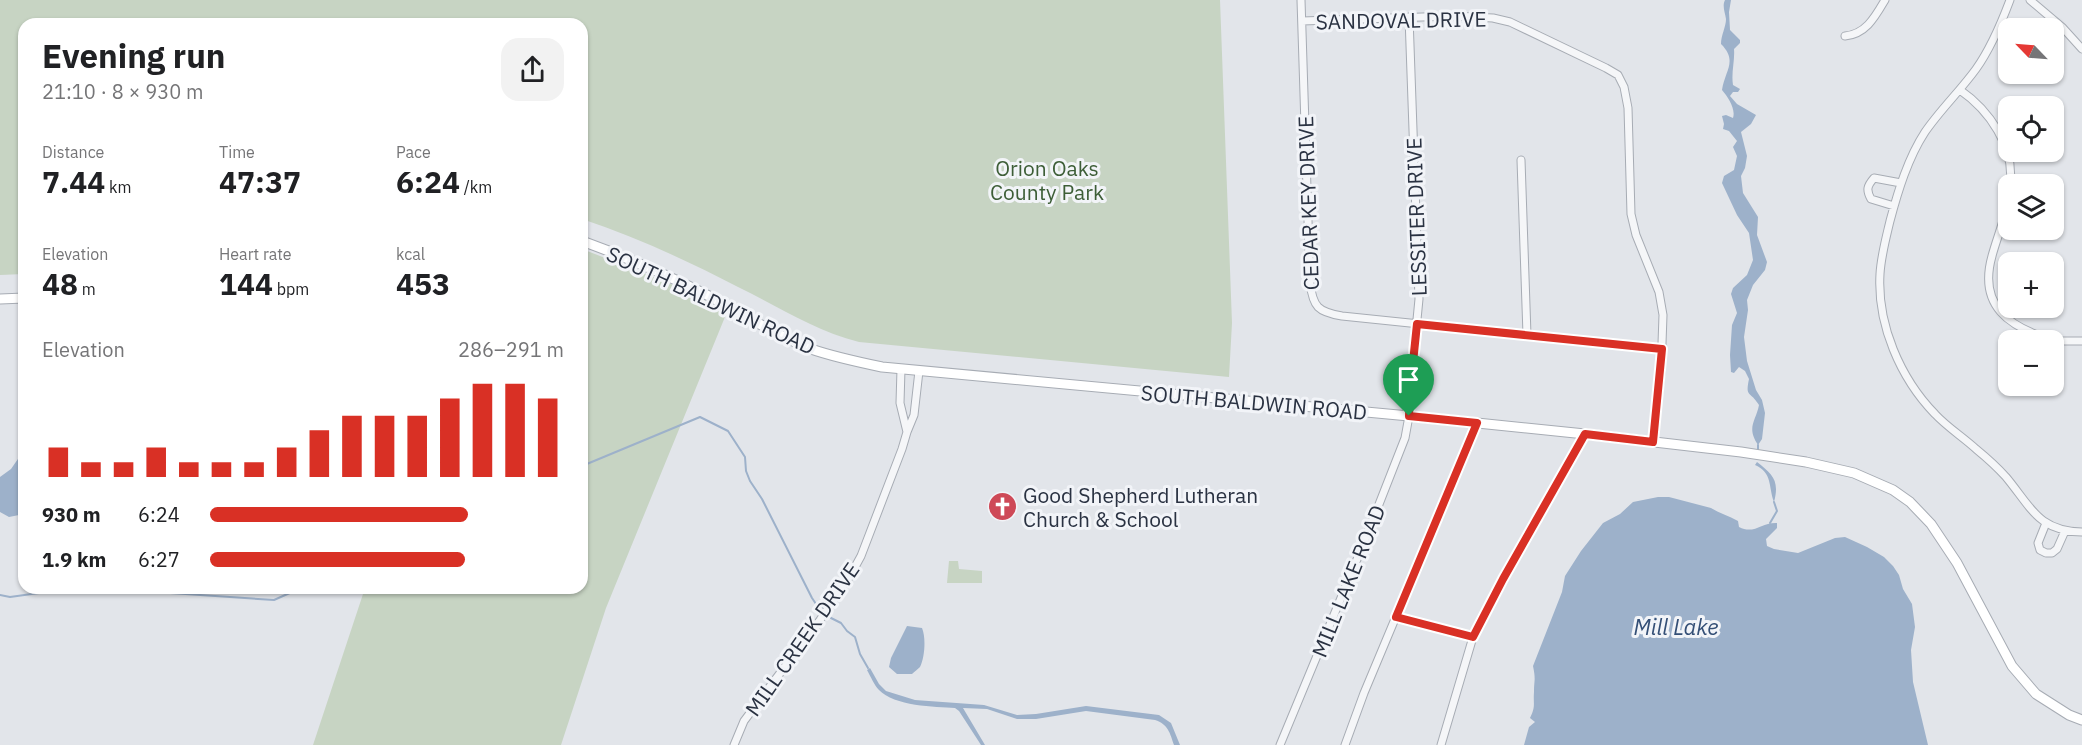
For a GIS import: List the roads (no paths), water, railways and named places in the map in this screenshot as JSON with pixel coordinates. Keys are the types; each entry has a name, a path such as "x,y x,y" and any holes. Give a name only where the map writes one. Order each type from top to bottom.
{"main road":[{"name":"SOUTH BALDWIN ROAD","path":"588,243 673,278 782,336 810,348 861,363 919,371 1585,434 1806,462 1854,473 1893,490 1910,502 1943,539 2012,666 2036,694 2069,715 2080,716"},
{"path":"0,299 18,298"}],"street":[{"name":"CEDAR KEY DRIVE","path":"1301,0 1308,242 1313,302 1320,310 1330,314 1417,324 1662,349"},
{"path":"1845,36 1855,35 1864,29 1885,0"},
{"path":"2010,0 1986,53 1960,90 1924,134 1901,183 1884,243 1880,274 1881,303 1885,322 1902,369 1918,394 1935,414 1992,462 2037,518 2065,531 2082,532"},
{"path":"2030,0 2063,28 2082,50"},
{"name":"SANDOVAL DRIVE","path":"1302,21 1472,16 1510,22 1618,75 1624,87 1628,108 1631,214 1636,235 1659,292 1663,315 1653,442"},
{"name":"LESSITER DRIVE","path":"1409,416 1419,299 1410,17"},
{"path":"1960,90 1982,108 1996,125 2008,159 2009,174"},
{"path":"1521,160 1527,335"},
{"path":"1894,206 1871,199 1867,192 1868,184 1874,178 1901,183"},
{"path":"1998,236 1988,273 1989,288 1999,312 2023,330"},
{"path":"2064,341 2082,341"},
{"path":"901,369 900,403 907,432"},
{"name":"MILL CREEK DRIVE","path":"734,745 744,721 820,620 855,568 914,416 919,371"},
{"name":"MILL LAKE ROAD","path":"1280,745 1394,470 1405,438 1409,416"},
{"path":"1345,745 1477,423"},
{"path":"1442,745 1449,714 1473,637 1585,434"},
{"path":"2046,524 2038,543 2040,550 2046,553 2052,553 2057,549 2065,531"},
{"path":"1396,617 1473,637"}],"water":[{"path":"1725,0 1731,0 1730,30 1740,40 1734,49 1732,76 1733,85 1740,89 1730,96 1737,104 1756,115 1751,124 1741,132 1747,156 1741,176 1743,193 1758,217 1757,235 1767,262 1765,270 1753,285 1747,300 1748,310 1744,337 1747,361 1765,413 1762,439 1758,445 1752,429 1759,405 1748,392 1749,379 1745,371 1739,367 1734,373 1731,372 1732,325 1737,313 1731,294 1733,288 1747,275 1753,260 1749,233 1737,215 1722,183 1724,176 1734,170 1737,156 1733,147 1737,141 1729,131 1723,129 1722,116 1733,118 1734,115 1731,103 1722,90 1730,61 1721,44 1726,22"},
{"path":"18,459 18,515 9,517 0,512 0,477 11,469"},
{"path":"1757,462 1773,478 1776,488 1774,502 1767,476 1761,468 1755,465"},
{"name":"Mill Lake","path":"1669,497 1711,508 1738,521 1739,527 1744,529 1749,530 1777,523 1777,528 1766,539 1767,546 1774,549 1798,553 1835,538 1845,537 1884,557 1899,575 1903,589 1912,604 1915,627 1911,650 1913,682 1928,745 1524,745 1529,727 1535,722 1530,718 1534,705 1533,666 1562,592 1565,576 1603,523 1620,514 1633,502"},
{"path":"907,626 922,628 923,658 920,667 912,674 897,674 889,667"},
{"path":"870,668 886,691 915,700 984,705 1017,715 1086,706 1159,715 1171,723 1180,745 1174,745 1166,727 1155,720 1086,711 1036,719 1017,719 987,709 963,708 985,745 981,745 955,708 915,705 894,699 877,688 867,670"}],"waterway":[{"path":"588,464 700,417 728,431 745,457 746,471 750,481 762,499 812,598 816,604 823,607 829,617 841,623 855,637 860,654 868,668"},
{"path":"1758,445 1758,453"},
{"path":"1770,523 1777,511 1774,502"},
{"path":"0,595 10,597 32,594"},
{"path":"185,594 274,600 288,594"}],"place":[{"name":"Good Shepherd Lutheran Church & School","path":"1002,507"}],"park label":[{"name":"Orion Oaks County Park","path":"1047,180"}]}
